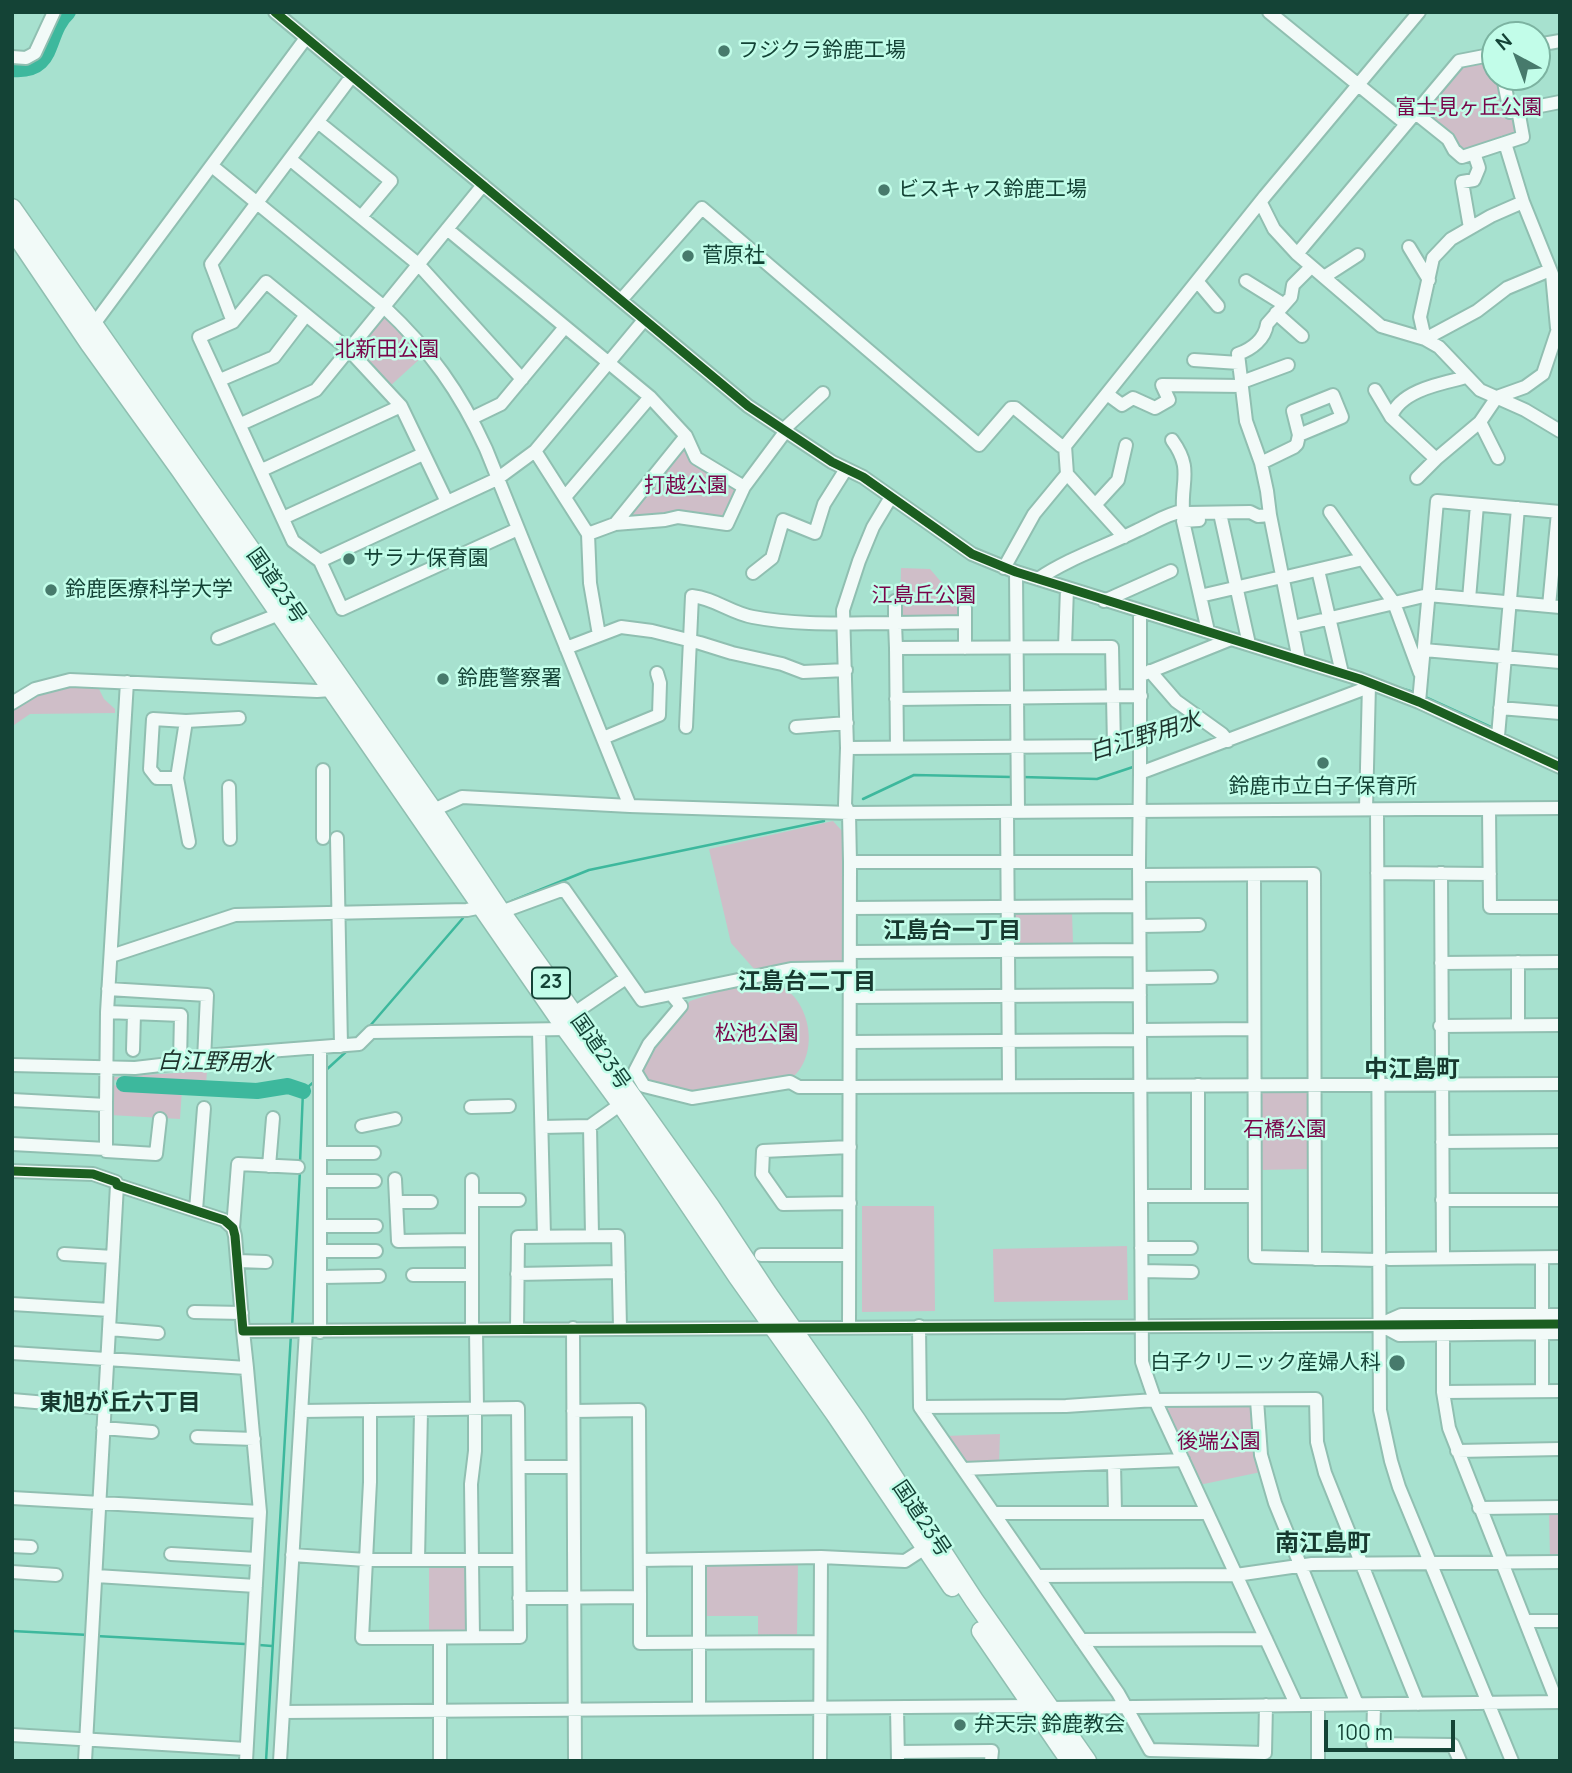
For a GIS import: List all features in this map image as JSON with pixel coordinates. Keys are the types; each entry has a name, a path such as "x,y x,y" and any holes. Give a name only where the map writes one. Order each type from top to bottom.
{"highway":[{"name":"国道23号","path":"12,208 88,329"},
{"name":"国道23号","path":"12,229 88,329 426,813 501,912 621,1104 1070,1761"},
{"name":"国道23号","path":"426,813 482,907 710,1206 790,1327 857,1421 974,1600 1087,1761"}],"street":[{"path":"12,57 26,58 35,53 54,12"},
{"path":"275,12 748,406 784,431 863,477 972,554 1010,570 1104,601 1208,631 1369,684 1419,697 1498,730 1560,767"},
{"path":"1269,12 1405,123"},
{"path":"1124,537 1067,474 1065,446 1419,12"},
{"path":"88,329 306,38"},
{"path":"1297,254 1459,61 1481,57"},
{"path":"233,322 211,264 352,76"},
{"path":"1506,91 1510,112 1560,102"},
{"path":"1418,115 1448,139 1462,157 1523,137 1519,115"},
{"path":"318,122 391,181 361,217"},
{"path":"1417,478 1480,422 1497,397 1525,387 1542,374 1558,326 1550,270 1523,202 1504,143"},
{"path":"1470,228 1462,182 1474,180 1479,168 1474,153"},
{"path":"290,160 418,264 522,379"},
{"path":"212,166 384,307 432,356 450,381 472,418 498,478 630,806"},
{"path":"241,425 316,390 483,185"},
{"path":"1425,339 1420,317 1433,258 1451,239 1523,202"},
{"path":"1261,203 1274,229 1297,254 1381,326 1425,339 1440,347 1480,390 1525,410 1560,431"},
{"path":"621,300 702,208 979,444 1011,408 1015,408 1061,446 1065,446"},
{"path":"447,229 650,397 686,436 696,458 744,487"},
{"path":"1409,247 1430,280"},
{"path":"1324,276 1358,255"},
{"path":"1299,660 1282,578 1264,516 1261,463 1246,421 1238,354 1251,348 1262,338 1268,328 1267,324 1291,296 1293,285 1311,267"},
{"path":"1425,339 1477,311 1507,288 1550,270"},
{"path":"1197,281 1218,306"},
{"path":"1246,281 1280,309 1302,335"},
{"path":"447,502 401,406 349,350 266,282 233,322 199,337 293,541 320,561 342,609 518,528"},
{"path":"220,380 274,357 306,315"},
{"path":"320,561 498,478 535,450 644,320"},
{"path":"472,418 501,404 565,327"},
{"path":"1194,360 1239,363"},
{"path":"1107,394 1122,405 1133,398 1155,408 1168,400 1162,384 1242,384 1288,365"},
{"path":"1391,416 1394,407 1416,392 1467,377"},
{"path":"1375,390 1391,416 1436,459"},
{"path":"588,534 615,524 678,517 727,524 744,487 784,431 824,393"},
{"path":"565,497 650,397"},
{"path":"261,470 401,406"},
{"path":"1480,422 1498,458"},
{"path":"1261,463 1294,447 1299,435"},
{"path":"615,524 686,436"},
{"path":"1172,440 1186,469 1183,511"},
{"path":"1095,505 1118,480 1126,445"},
{"path":"535,450 588,534 590,583 599,635"},
{"path":"283,518 424,454"},
{"path":"753,573 772,558 783,520 815,533 824,504 846,469"},
{"path":"1009,1086 1007,862 1018,777 1016,648 1010,570 1034,514 1067,474"},
{"path":"849,1327 850,862 849,813 845,805 847,723 843,610 873,527 891,498"},
{"path":"1293,626 1428,595 1554,606 1559,512 1437,501 1428,595 1424,650 1419,697"},
{"path":"1469,599 1477,505"},
{"path":"1498,730 1518,508"},
{"path":"1038,579 1056,567 1124,537 1166,514 1183,511 1250,512 1264,516"},
{"path":"1330,512 1394,603 1421,676"},
{"path":"1208,631 1183,521 1264,516"},
{"path":"1221,518 1249,644"},
{"path":"1200,596 1363,559"},
{"path":"1318,570 1342,673"},
{"path":"1104,601 1171,571"},
{"path":"1065,647 1067,588"},
{"path":"686,727 692,596 706,597 748,617 833,625 965,622"},
{"path":"895,601 897,748"},
{"path":"965,608 965,648"},
{"path":"1140,611 1145,673 1141,696 1139,811 1142,1362 1155,1400 1296,1704"},
{"path":"218,638 272,617"},
{"path":"566,648 621,628 652,631 782,664 803,672 846,670"},
{"path":"1145,673 1231,639"},
{"path":"847,748 1114,746 1112,647 896,648"},
{"path":"1424,650 1560,662"},
{"path":"603,738 659,715 660,683 657,673"},
{"path":"1145,673 1176,701 1226,738"},
{"path":"12,703 29,692 61,682 337,686"},
{"path":"106,1153 108,989 127,682"},
{"path":"1140,768 1361,690 1369,684"},
{"path":"1369,684 1372,809 1377,873 1377,1084 1383,1260 1379,1395 1384,1432 1399,1487 1512,1761"},
{"path":"896,699 1141,696"},
{"path":"1500,708 1560,713"},
{"path":"177,778 157,778 150,769 153,719 186,721 239,718"},
{"path":"186,721 177,778 189,842"},
{"path":"796,727 847,723"},
{"path":"323,770 323,838"},
{"path":"229,788 230,839"},
{"path":"426,813 462,797 849,813 1560,808"},
{"path":"1489,809 1490,907 1560,907"},
{"path":"337,838 349,1045"},
{"path":"850,862 1007,862 1254,875 1314,874 1315,1259"},
{"path":"1377,873 1490,874"},
{"path":"1441,873 1443,1258"},
{"path":"1254,875 1255,1257 1383,1260 1560,1257"},
{"path":"501,912 564,889 642,1000 791,969 850,968"},
{"path":"850,908 1139,906"},
{"path":"111,956 235,915 467,910 482,907"},
{"path":"1140,926 1199,925"},
{"path":"850,952 1139,950"},
{"path":"1518,962 1518,1026"},
{"path":"1441,963 1560,962"},
{"path":"1140,978 1211,977"},
{"path":"12,1065 135,1068 204,1058 349,1045 371,1032 539,1031 570,1021 626,978"},
{"path":"108,989 207,995 204,1058"},
{"path":"671,994 681,1006 649,1044 635,1071 644,1086 692,1098 790,1082 799,1087 1560,1084"},
{"path":"850,996 1139,995"},
{"path":"107,1012 181,1015 180,1062"},
{"path":"133,1050 134,1014"},
{"path":"1440,1026 1560,1025"},
{"path":"850,1042 1009,1041 1254,1029"},
{"path":"539,1031 544,1236"},
{"path":"320,1049 320,1332"},
{"path":"1198,1085 1198,1196"},
{"path":"12,1100 106,1105"},
{"path":"542,1128 590,1126 621,1104"},
{"path":"471,1107 509,1106"},
{"path":"196,1210 204,1108"},
{"path":"269,1166 272,1118"},
{"path":"12,1144 106,1153 156,1154 160,1119"},
{"path":"362,1126 395,1119"},
{"path":"590,1126 592,1236"},
{"path":"1442,1142 1560,1141"},
{"path":"850,1147 763,1151 762,1174 783,1204 850,1203"},
{"path":"321,1153 374,1153"},
{"path":"12,1735 86,1739 246,1755 260,1512 233,1228 238,1164 298,1167"},
{"path":"12,1171 93,1174 116,1182 117,1185 224,1220 233,1228"},
{"path":"395,1179 398,1241 472,1240"},
{"path":"472,1180 471,1275 476,1409 471,1484 473,1637"},
{"path":"321,1181 375,1181"},
{"path":"85,1761 117,1185"},
{"path":"1142,1196 1254,1196"},
{"path":"473,1198 519,1200"},
{"path":"1442,1200 1560,1200"},
{"path":"396,1202 431,1202"},
{"path":"321,1226 376,1226"},
{"path":"517,1329 518,1237 544,1236 618,1236 620,1327"},
{"path":"1142,1248 1191,1248"},
{"path":"321,1251 376,1251"},
{"path":"64,1254 113,1257"},
{"path":"761,1255 849,1255"},
{"path":"1542,1258 1542,1315"},
{"path":"238,1261 266,1262"},
{"path":"1142,1271 1192,1272"},
{"path":"517,1274 619,1272"},
{"path":"413,1275 471,1275"},
{"path":"321,1277 379,1276"},
{"path":"12,1304 110,1311"},
{"path":"194,1312 242,1313"},
{"path":"1379,1325 1401,1315 1560,1315"},
{"path":"243,1331 772,1326 1560,1324"},
{"path":"1379,1325 1399,1335 1560,1332"},
{"path":"919,1326 920,1407 1126,1707 1150,1750 1187,1756 1265,1753 1266,1705"},
{"path":"573,1328 575,1761"},
{"path":"109,1329 158,1334"},
{"path":"280,1761 301,1411 298,1331"},
{"path":"283,1712 1558,1702 1500,1563 1449,1427 1443,1392 1443,1338"},
{"path":"1542,1338 1542,1391"},
{"path":"12,1353 247,1368"},
{"path":"1443,1392 1560,1391"},
{"path":"920,1407 1066,1406 1155,1400 1316,1399 1319,1453 1418,1704"},
{"path":"12,1400 104,1408"},
{"path":"1257,1400 1260,1447 1266,1475 1357,1704"},
{"path":"301,1411 370,1410 421,1411 518,1408 520,1637 362,1638 370,1482 370,1410"},
{"path":"573,1411 639,1410 640,1643 820,1642"},
{"path":"418,1560 421,1411"},
{"path":"103,1428 152,1432"},
{"path":"197,1437 254,1439"},
{"path":"1457,1451 1560,1449"},
{"path":"963,1469 1183,1460"},
{"path":"1114,1463 1115,1512"},
{"path":"519,1467 572,1467"},
{"path":"12,1498 260,1512"},
{"path":"1479,1508 1560,1507"},
{"path":"994,1513 1207,1513"},
{"path":"12,1546 31,1547"},
{"path":"640,1560 821,1557 905,1561 925,1548"},
{"path":"171,1554 257,1559"},
{"path":"292,1555 366,1560 519,1559"},
{"path":"820,1761 821,1557"},
{"path":"699,1560 699,1709"},
{"path":"1037,1576 1236,1575 1300,1564 1560,1562"},
{"path":"12,1572 56,1575"},
{"path":"96,1576 256,1586"},
{"path":"519,1598 640,1597"},
{"path":"1525,1621 1560,1620"},
{"path":"440,1637 440,1761"},
{"path":"1081,1640 1266,1639"},
{"path":"1374,1704 1373,1744 1452,1745 1460,1761"},
{"path":"1318,1705 1318,1761"},
{"path":"897,1708 898,1756 992,1751 991,1761"}],"green space":[{"name":"富士見ヶ丘公園","path":"1481,61 1481,91 1505,91 1518,115 1521,136 1462,155 1419,113 1460,65"},
{"name":"北新田公園","path":"385,315 423,356 389,387 356,352 356,348"},
{"name":"打越公園","path":"683,446 687,446 737,490 723,518 632,519 628,513"},
{"name":"江島丘公園","path":"901,568 930,569 942,583 955,588 961,604 962,619 900,619"},
{"path":"97,685 104,699 115,709 115,713 30,714 14,725 12,709 33,697 73,686"},
{"path":"833,821 842,831 843,963 755,970 731,943 709,849"},
{"path":"1018,910 1072,912 1073,944 1070,948 1018,948 1013,942 1013,915"},
{"name":"松池公園","path":"768,981 783,987 794,997 803,1010 808,1025 806,1057 799,1070 788,1081 693,1096 650,1085 642,1071 645,1056 690,1001 729,988"},
{"path":"207,1071 206,1085 111,1080 114,1077"},
{"path":"110,1085 182,1089 180,1119 110,1115"},
{"name":"石橋公園","path":"1309,1088 1311,1169 1258,1170 1258,1092"},
{"path":"862,1206 934,1206 935,1311 862,1312"},
{"path":"1127,1246 1128,1300 994,1302 993,1249"},
{"name":"後端公園","path":"1167,1403 1250,1403 1254,1407 1261,1472 1199,1485 1163,1408"},
{"path":"1000,1434 999,1464 966,1465 945,1436"},
{"path":"1549,1511 1560,1511 1560,1559 1550,1559"},
{"path":"798,1562 797,1637 758,1638 758,1616 704,1616 705,1563"},
{"path":"429,1563 465,1564 468,1567 469,1630 466,1633 429,1633"}],"waterway":[{"path":"12,69 26,69 43,59 55,31 68,12"},
{"path":"1400,688 1417,693"},
{"path":"1423,696 1493,728"},
{"name":"白江野用水","path":"1022,777 1097,779 1136,766"},
{"name":"白江野用水","path":"863,799 914,775 1012,777"},
{"path":"512,901 589,870 824,821"},
{"path":"369,1027 463,918"},
{"path":"325,1071 348,1050"},
{"path":"300,1163 303,1091 315,1081"},
{"name":"白江野用水","path":"124,1084 257,1091 288,1086 303,1091"},
{"path":"292,1328 300,1170"},
{"path":"266,1761 291,1334"},
{"path":"12,1631 89,1635"},
{"path":"96,1636 245,1644"},
{"path":"259,1645 272,1646"}],"cycle path":[{"path":"275,12 748,406 832,462 863,477 972,554 1016,572 1360,679 1419,702 1560,767"},
{"path":"12,1171 93,1174 116,1182 117,1185 224,1220 233,1228 235,1236 243,1331 1560,1324"}],"place":[{"name":"フジクラ鈴鹿工場","path":"724,51"},
{"name":"ビスキャス鈴鹿工場","path":"884,190"},
{"name":"菅原社","path":"688,256"},
{"name":"サラナ保育園","path":"349,559"},
{"name":"鈴鹿医療科学大学","path":"51,590"},
{"name":"鈴鹿警察署","path":"443,679"},
{"name":"鈴鹿市立白子保育所","path":"1323,763"},
{"name":"白子クリニック産婦人科","path":"1397,1363"},
{"name":"弁天宗 鈴鹿教会","path":"960,1725"}],"district":[{"name":"江島台一丁目","path":"952,932"},
{"name":"江島台二丁目","path":"807,983"},
{"name":"中江島町","path":"1412,1070"},
{"name":"東旭が丘六丁目","path":"120,1404"},
{"name":"南江島町","path":"1323,1544"}]}
